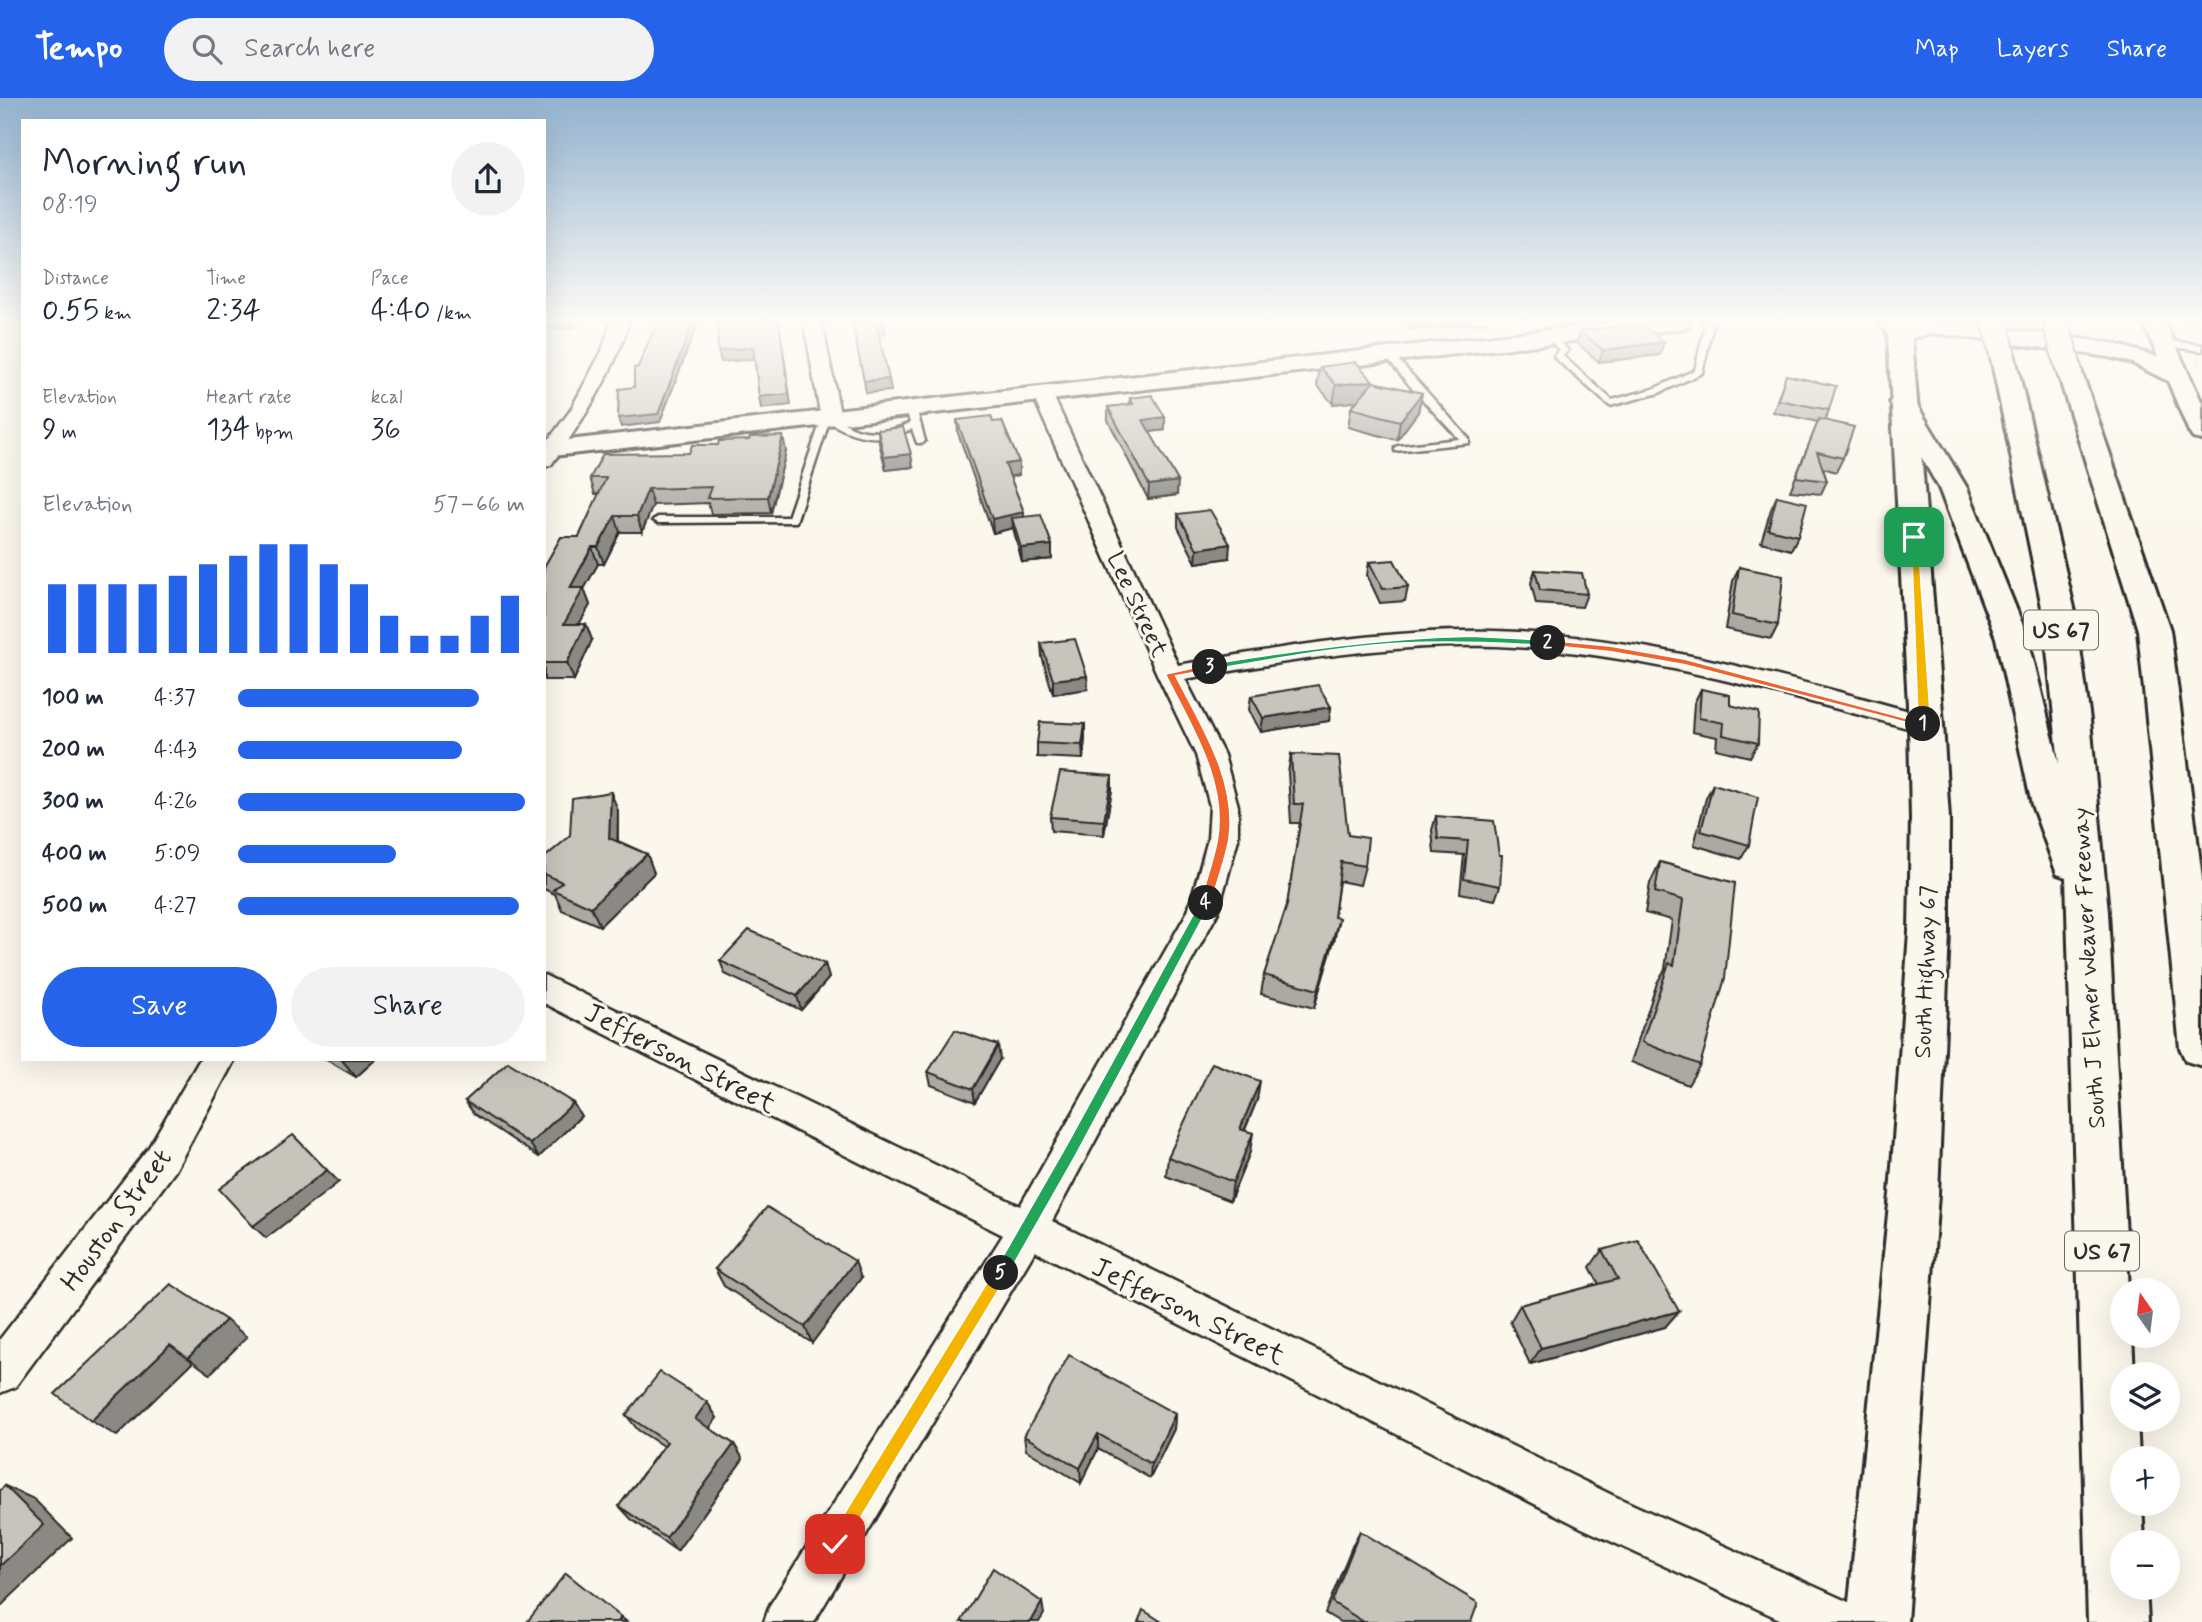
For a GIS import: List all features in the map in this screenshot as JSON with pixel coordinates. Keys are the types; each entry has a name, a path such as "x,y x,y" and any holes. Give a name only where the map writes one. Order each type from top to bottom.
{"main road":[{"path":"546,454 828,420 913,417 1071,393"},
{"name":"South Highway 67","path":"1877,1622 1914,1195 1929,932 1930,819 1926,724 1902,393"},
{"name":"South J Elmer Weaver Freeway","path":"2011,393 2059,612 2073,720 2088,912 2115,1611"},
{"path":"2077,393 2154,630 2202,1048"},
{"path":"2185,393 2202,432"},
{"path":"1903,402 1953,488 2012,638 2050,805 2088,912"}],"street":[{"path":"546,454 579,412 589,393"},
{"path":"824,393 828,420"},
{"name":"Lee Street","path":"787,1622 1027,1230 1203,912 1223,839 1224,806 1210,755 1170,674 1043,396"},
{"path":"1170,674 1370,643 1434,639 1522,641 1611,649 1685,662 1926,724"},
{"name":"Jefferson Street","path":"546,989 1598,1512 1838,1622"},
{"name":"Houston Street","path":"0,1372 162,1159 217,1061"}],"lane":[{"path":"1599,393 1610,403 1648,393"},
{"path":"1398,449 1465,441 1423,394 1403,397"},
{"path":"913,417 920,441"},
{"path":"658,520 792,520 828,420"}],"building":[{"path":"619,393 666,393 658,414 618,418"},
{"path":"759,393 789,394 759,397"},
{"path":"1364,393 1422,393 1400,421 1351,408"},
{"path":"1780,393 1834,393 1829,410 1778,400"},
{"path":"1152,395 1165,417 1143,420 1178,481 1149,485 1108,407 1133,404 1130,398"},
{"path":"991,416 993,422 1002,421 1019,462 1005,464 1024,512 992,519 957,420"},
{"path":"1819,419 1854,427 1843,458 1817,452 1827,481 1796,477"},
{"path":"903,427 911,454 884,457 878,430"},
{"path":"783,436 768,497 707,498 711,487 648,489 637,516 615,516 598,547 592,547 570,588 584,588 564,624 586,624 567,663 546,663 546,563 561,537 579,537 606,478 590,478 603,454 689,453 692,445 718,445 719,441 749,440 750,437"},
{"path":"1777,496 1807,503 1798,536 1768,529"},
{"path":"1210,510 1230,544 1197,549 1178,514"},
{"path":"1041,515 1052,545 1021,548 1012,518"},
{"path":"1394,560 1408,587 1383,589 1369,562"},
{"path":"1739,567 1783,576 1778,625 1732,615"},
{"path":"1535,570 1582,573 1587,594 1540,590"},
{"path":"1075,639 1087,676 1053,680 1041,643"},
{"path":"1318,685 1331,707 1263,718 1251,696"},
{"path":"1701,689 1730,695 1730,705 1759,712 1758,743 1723,735 1724,723 1699,718"},
{"path":"1040,722 1085,724 1082,745 1037,743"},
{"path":"1291,754 1339,756 1348,835 1368,838 1365,866 1341,862 1334,917 1339,918 1318,990 1264,975 1287,905 1303,804 1294,804"},
{"path":"1060,772 1112,776 1104,821 1050,817"},
{"path":"1713,784 1758,797 1749,845 1701,831"},
{"path":"611,792 609,838 647,854 591,907 553,890 562,882 546,875 546,856 570,836 572,798"},
{"path":"1436,816 1494,821 1499,855 1502,855 1500,886 1464,879 1468,841 1438,839"},
{"path":"1660,862 1735,883 1725,978 1700,1065 1642,1042 1669,963 1674,965 1683,900 1655,892"},
{"path":"749,930 825,964 797,996 720,961"},
{"path":"955,1030 998,1045 973,1089 928,1072"},
{"path":"508,1062 573,1103 530,1144 465,1101"},
{"path":"1212,1063 1260,1081 1240,1129 1253,1133 1233,1182 1168,1157"},
{"path":"293,1135 327,1170 253,1226 219,1189"},
{"path":"767,1207 855,1261 805,1327 715,1269"},
{"path":"1638,1240 1679,1311 1541,1348 1520,1305 1618,1279 1602,1250"},
{"path":"171,1284 226,1320 188,1358 170,1345 91,1421 55,1394"},
{"path":"1069,1355 1175,1414 1151,1464 1098,1434 1080,1468 1024,1436"},
{"path":"660,1372 707,1402 695,1419 734,1444 666,1538 619,1506 667,1442 626,1415"},
{"path":"5,1486 44,1525 0,1566 0,1490"},
{"path":"1360,1531 1478,1603 1471,1622 1364,1622 1332,1602"},
{"path":"993,1568 1042,1602 1031,1622 961,1622"},
{"path":"566,1573 621,1617 618,1622 527,1622"},
{"path":"1143,1610 1162,1622 1138,1622"}],"route":[{"path":"835,1544 1027,1230 1203,912 1223,839 1224,806 1210,755 1170,674 1370,643 1434,639 1522,641 1611,649 1685,662 1926,724 1914,537"}]}
